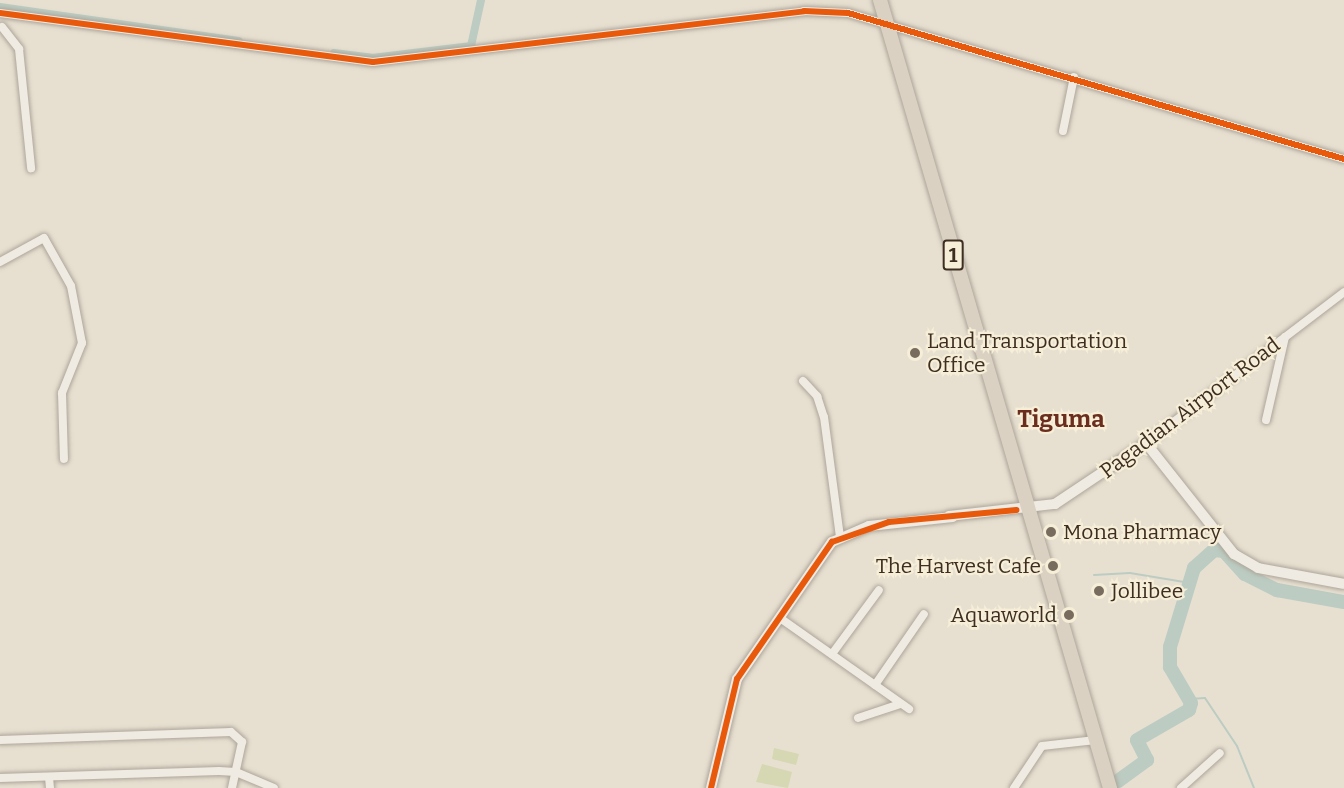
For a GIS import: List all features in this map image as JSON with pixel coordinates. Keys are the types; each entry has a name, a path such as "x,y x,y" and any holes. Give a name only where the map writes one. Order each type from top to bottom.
{"highway":[{"name":"1","path":"879,0 1023,509 1110,788"}],"street":[{"path":"31,168 19,49 1,30 3,14 373,62 804,11 886,21 1344,159"},
{"path":"1063,131 1074,77"},
{"path":"0,261 42,237 71,286 82,343 61,400 64,459"},
{"name":"Pagadian Airport Road","path":"840,537 889,522 1023,509 1061,502 1146,443 1344,292"},
{"path":"1266,420 1285,337"},
{"path":"711,788 737,679 840,537 824,417 817,396 803,381"},
{"path":"1146,443 1234,554 1258,568 1344,584"},
{"path":"832,654 879,590"},
{"path":"875,685 924,614"},
{"path":"780,618 909,709"},
{"path":"858,718 900,704"},
{"path":"0,740 231,732 242,742 232,788"},
{"path":"1014,788 1042,746 1096,740"},
{"path":"1181,788 1220,753"},
{"path":"0,778 236,772 274,788"},
{"path":"49,777 50,788"}],"green space":[{"path":"774,748 799,754 796,765 772,759"},
{"path":"762,764 792,772 788,788 756,782"}],"waterway":[{"path":"334,53 372,58 471,46 481,0"},
{"path":"0,7 239,41"},
{"path":"1118,781 1147,760 1137,740 1189,710 1191,703 1170,667 1170,647 1194,568 1214,550 1224,551 1245,574 1277,590 1344,602"},
{"path":"1094,575 1130,573 1190,583"},
{"path":"1189,699 1205,698 1237,746 1254,788"}],"cycle path":[{"path":"0,13 373,62 804,11 848,13 1344,159"},
{"path":"711,788 737,679 832,542 889,522 1016,510"}],"place":[{"name":"Land Transportation Office","path":"915,353"},
{"name":"Mona Pharmacy","path":"1051,532"},
{"name":"The Harvest Cafe","path":"1053,566"},
{"name":"Jollibee","path":"1099,591"},
{"name":"Aquaworld","path":"1069,615"}],"district":[{"name":"Tiguma","path":"1061,420"}]}
